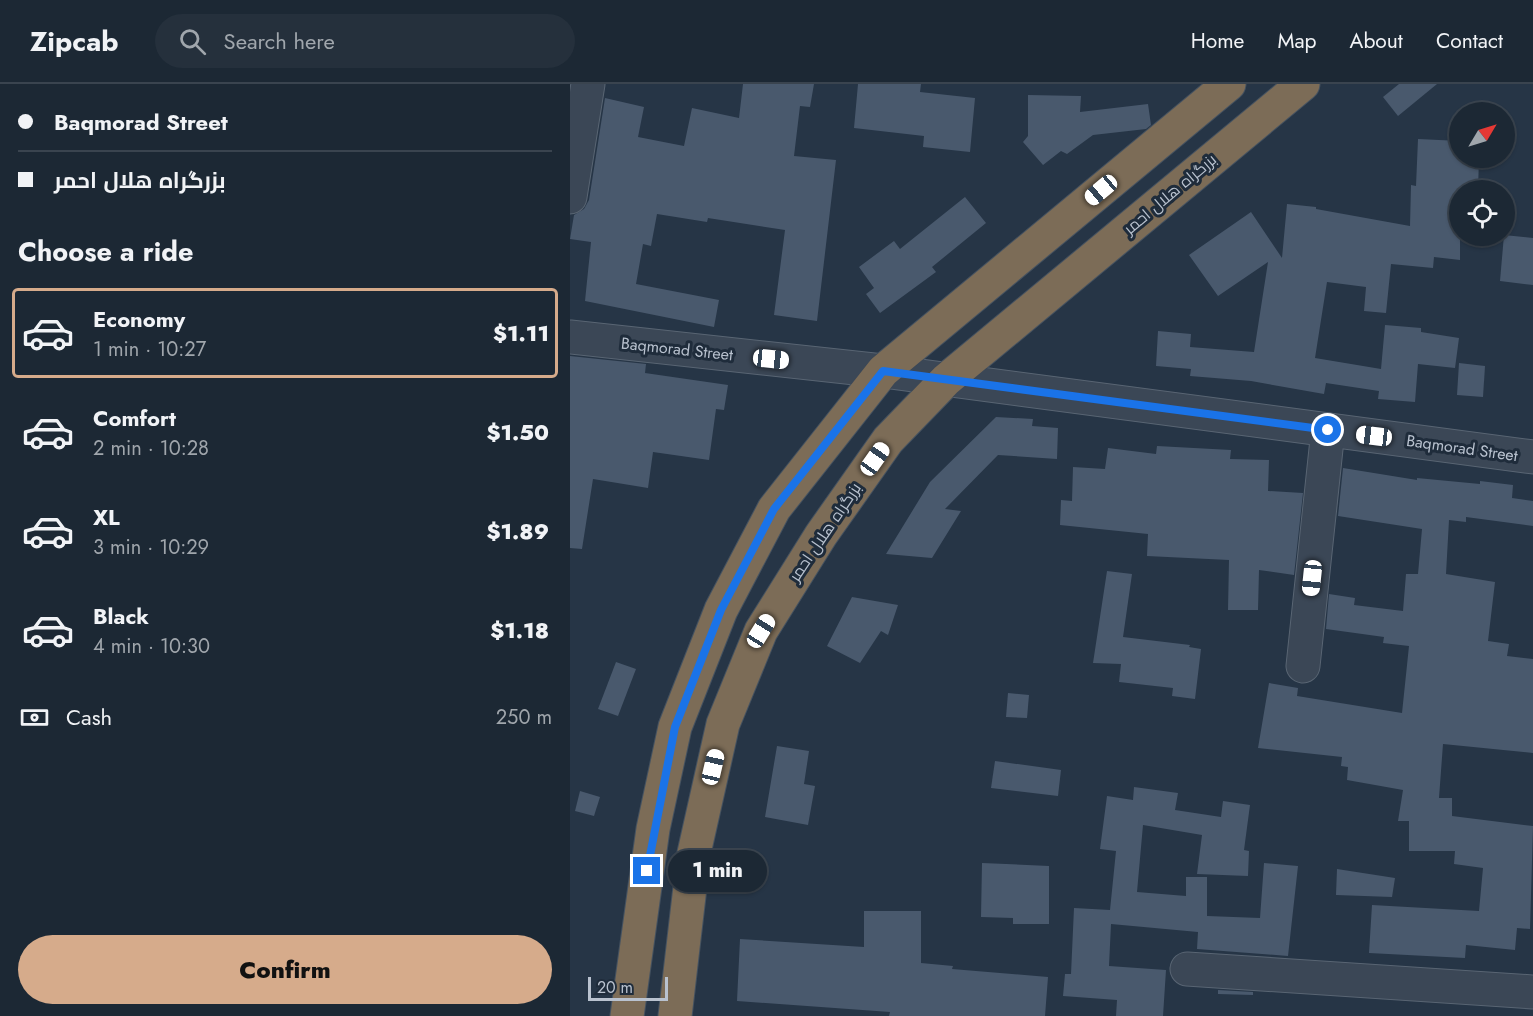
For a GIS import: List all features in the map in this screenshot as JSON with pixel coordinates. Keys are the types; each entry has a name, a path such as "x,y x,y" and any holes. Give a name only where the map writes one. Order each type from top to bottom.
{"highway":[{"path":"627,1016 653,829 675,727 721,610 774,509 883,371 1229,84"},
{"name":"بزرگراه هلال احمر","path":"675,1016 696,842 723,724 761,631 821,535 888,440 946,380 1303,84"}],"street":[{"path":"570,197 588,84"},
{"name":"Baqmorad Street","path":"570,337 883,371 1533,457"},
{"path":"1303,666 1328,430"},
{"path":"1187,969 1533,992"}],"building":[{"path":"743,84 814,84 810,107 800,106 794,156 836,160 817,321 774,315 785,230 708,218 707,222 657,214 651,246 643,244 636,284 719,300 714,327 585,301 591,242 570,239 574,215 584,209 589,200 605,98 644,107 638,137 684,146 692,108 739,118"},
{"path":"858,84 921,84 920,92 975,98 970,152 923,147 924,136 854,128"},
{"path":"1399,84 1437,84 1398,116 1383,97"},
{"path":"1028,95 1081,96 1080,112 1148,104 1151,125 1146,129 1093,135 1067,154 1061,151 1043,165 1023,142 1028,136"},
{"path":"1418,139 1449,140 1449,168 1479,168 1478,180 1449,180 1449,246 1460,246 1460,260 1434,257 1433,268 1391,264 1386,313 1364,311 1366,287 1327,282 1315,358 1381,369 1385,325 1421,328 1421,332 1459,338 1455,368 1418,364 1415,402 1378,399 1379,391 1326,383 1324,394 1251,381 1190,376 1191,369 1156,366 1158,331 1191,334 1190,347 1254,352 1268,262 1218,296 1189,255 1251,212 1282,258 1287,204 1316,207 1316,209 1410,226 1411,185 1416,186"},
{"path":"965,197 986,223 932,267 936,272 880,313 866,294 874,288 859,267 894,241 900,249"},
{"path":"1515,236 1533,238 1533,285 1500,281 1503,246 1515,246"},
{"path":"570,356 646,364 645,373 728,385 724,410 716,409 709,460 653,452 648,488 593,479 582,549 570,548"},
{"path":"1459,363 1485,366 1483,397 1457,395"},
{"path":"996,417 1033,419 1032,426 1058,428 1057,459 998,455 945,509 961,511 932,558 886,554 930,482"},
{"path":"1157,446 1231,450 1230,459 1269,460 1268,491 1303,493 1294,575 1259,570 1258,610 1228,610 1229,560 1147,556 1148,534 1060,525 1061,500 1072,501 1073,467 1105,469 1108,448 1156,454"},
{"path":"1343,468 1417,480 1417,478 1480,484 1480,481 1513,485 1512,498 1533,501 1533,526 1466,517 1466,522 1449,520 1446,574 1495,582 1488,641 1509,644 1507,656 1533,659 1533,753 1443,744 1439,798 1452,798 1452,816 1533,826 1530,929 1517,928 1515,950 1466,945 1465,958 1369,953 1372,905 1479,911 1483,868 1454,864 1455,851 1409,851 1409,821 1398,821 1403,790 1347,780 1348,767 1341,766 1342,757 1258,748 1269,683 1298,688 1297,696 1402,713 1409,646 1383,643 1384,637 1326,629 1329,594 1355,598 1354,605 1403,611 1406,574 1418,574 1422,529 1338,516"},
{"path":"1107,571 1132,574 1123,637 1190,645 1189,647 1201,649 1195,699 1172,696 1173,688 1119,682 1121,664 1093,663"},
{"path":"852,597 898,605 888,635 881,631 860,663 827,646"},
{"path":"616,662 636,669 618,716 598,709"},
{"path":"1008,693 1029,695 1027,718 1006,717"},
{"path":"777,746 809,751 804,784 815,786 808,825 765,817"},
{"path":"995,761 1061,770 1058,796 991,788"},
{"path":"1134,787 1178,793 1175,810 1221,817 1223,801 1250,805 1244,850 1249,851 1248,876 1197,874 1202,835 1143,825 1137,892 1186,896 1186,877 1207,877 1207,916 1260,918 1264,863 1298,866 1288,956 1197,949 1198,932 1111,924 1109,966 1166,970 1163,1016 1116,1016 1117,1000 1063,996 1065,974 1071,974 1074,908 1110,910 1116,851 1100,849 1107,796 1133,800"},
{"path":"580,791 600,797 594,816 575,811"},
{"path":"982,863 1049,866 1049,924 1013,924 1013,918 981,917"},
{"path":"1337,869 1395,878 1392,897 1336,895"},
{"path":"864,911 921,911 921,963 953,966 952,969 1048,977 1045,1016 889,1016 890,1012 737,1001 740,939 864,947"},
{"path":"1218,990 1253,992 1253,995 1218,994"}],"route":[{"path":"647,871 653,829 675,727 721,610 774,509 883,371 1328,430"}]}
